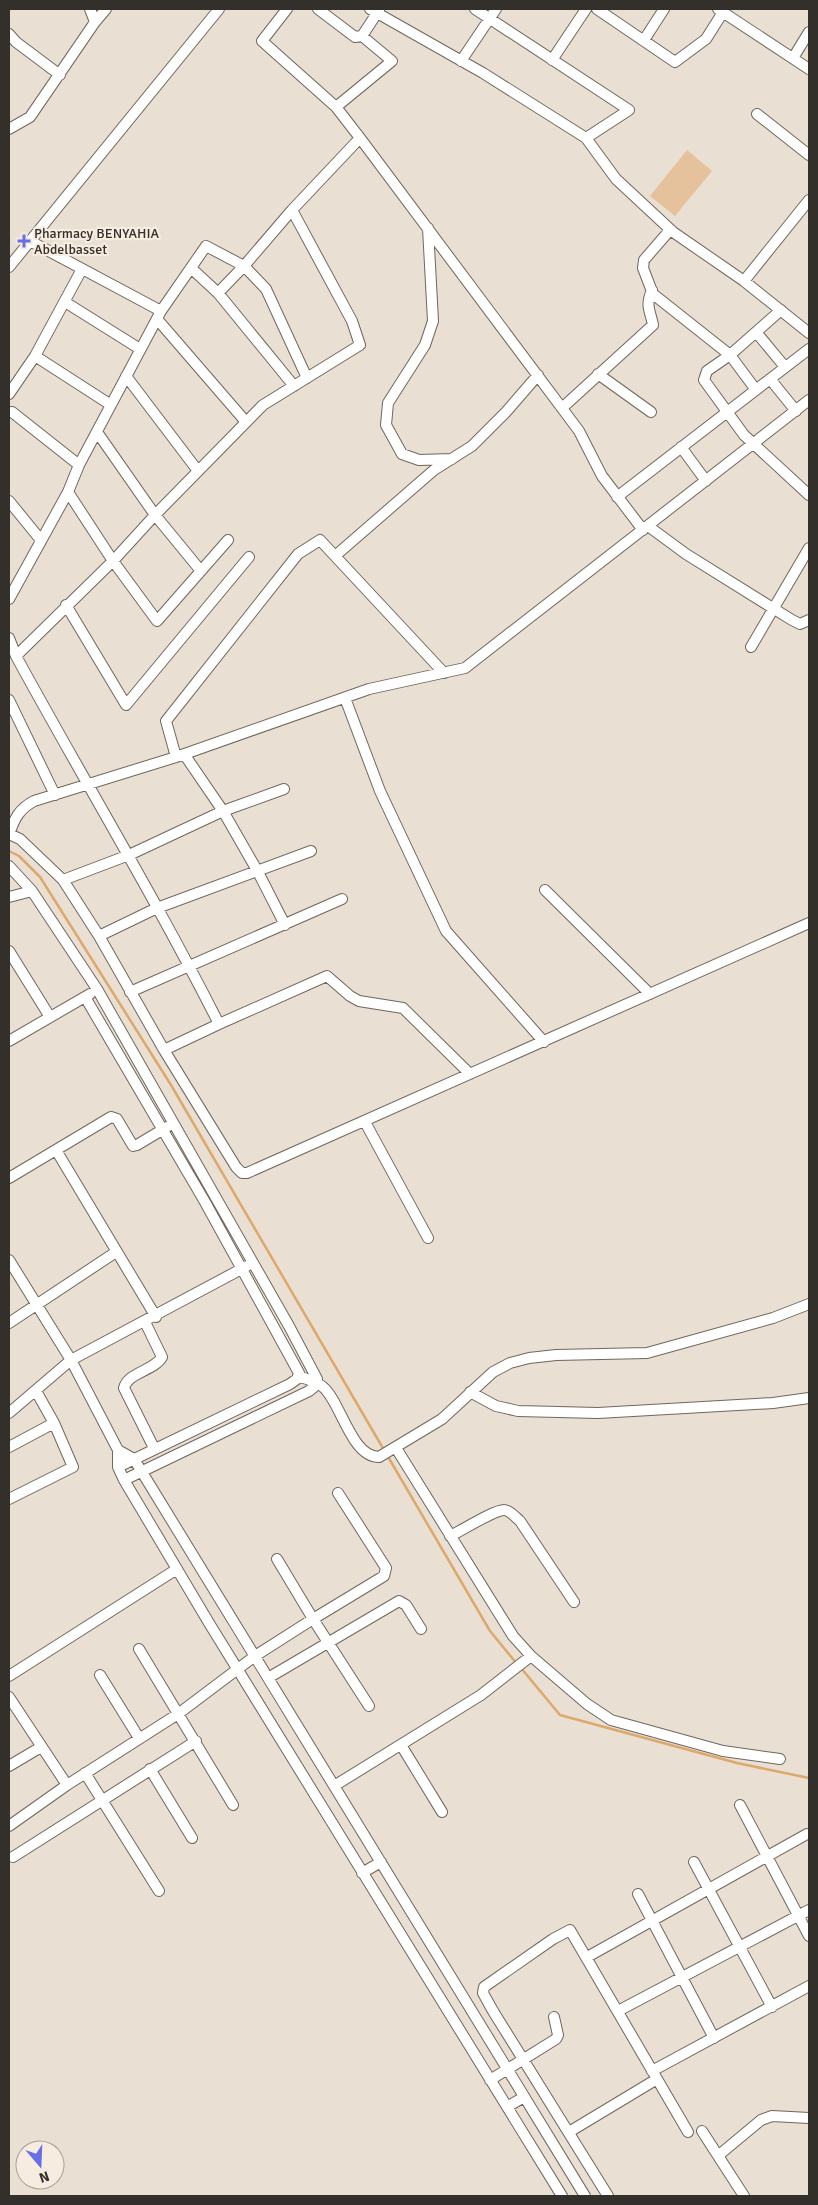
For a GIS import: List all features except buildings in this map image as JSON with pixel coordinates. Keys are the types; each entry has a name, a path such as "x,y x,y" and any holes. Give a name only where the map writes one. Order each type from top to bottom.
{"street":[{"path":"90,9 95,22"},
{"path":"9,129 30,117 95,22 106,9"},
{"path":"9,267 219,9"},
{"path":"288,9 262,41 336,107 579,431 602,476 617,496 645,528 800,624 809,620"},
{"path":"318,9 355,37 362,36 392,61 336,107"},
{"path":"475,9 629,110 586,138"},
{"path":"461,61 496,9"},
{"path":"552,60 586,9"},
{"path":"598,9 676,62 706,39 722,10 809,69"},
{"path":"644,40 664,9"},
{"path":"362,36 375,10 586,138 616,179 670,230 744,281 809,332"},
{"path":"793,58 809,32"},
{"path":"9,34 16,42 60,75"},
{"path":"757,114 809,155"},
{"path":"218,292 360,138"},
{"path":"744,281 809,200"},
{"path":"16,656 113,561 155,515 263,405 360,345 352,321 292,210"},
{"path":"428,228 433,321 425,345 388,403 386,424 402,454 420,460 452,459"},
{"path":"670,230 644,260 643,268 652,290 658,299 695,325 730,355 756,390"},
{"path":"30,241 82,269 159,315 246,422"},
{"path":"9,599 40,539 68,492 140,349 159,315 206,246 244,266 266,289 307,378"},
{"path":"191,268 218,292 294,386"},
{"path":"9,394 35,356 82,269"},
{"path":"562,408 653,325 647,302 652,290"},
{"path":"64,302 140,349"},
{"path":"781,310 704,375 707,386 744,435 809,495"},
{"path":"756,332 785,367"},
{"path":"617,496 809,348"},
{"path":"35,356 111,405"},
{"path":"598,374 651,412"},
{"path":"335,556 434,470 472,446 506,412 538,375"},
{"path":"126,376 198,471"},
{"path":"770,379 796,411"},
{"path":"809,400 465,668 370,689 180,756 26,805 16,816 9,834 20,838 64,880 99,936 164,1050 242,1173 247,1174 809,922"},
{"path":"10,413 80,465"},
{"path":"97,432 155,515 201,571"},
{"path":"681,447 706,481"},
{"path":"68,492 113,561 157,621 228,540"},
{"path":"9,501 40,539"},
{"path":"285,925 224,811 180,756 166,721 298,554 320,540 444,673"},
{"path":"751,647 809,548"},
{"path":"66,605 126,705 249,557"},
{"path":"9,638 16,656 86,785 129,855 219,1024"},
{"path":"345,698 380,791 446,931 544,1042"},
{"path":"9,700 55,795"},
{"path":"64,880 129,855 224,811 284,789"},
{"path":"99,936 157,908 311,851"},
{"path":"9,866 32,891 97,990 314,1370 317,1382"},
{"path":"545,890 650,994"},
{"path":"9,897 32,891"},
{"path":"130,992 342,899"},
{"path":"9,951 50,1017"},
{"path":"164,1050 327,976 350,996 359,1001 403,1008 470,1074"},
{"path":"9,1042 97,990"},
{"path":"85,997 298,1368 298,1376 290,1384 118,1467"},
{"path":"9,1178 111,1117 117,1119 132,1146 137,1145 173,1123"},
{"path":"365,1122 428,1238"},
{"path":"56,1150 156,1317"},
{"path":"9,1323 116,1252"},
{"path":"9,1260 71,1360 118,1450 118,1467 124,1480 362,1873 562,2196"},
{"path":"9,1413 71,1360 156,1317 253,1263"},
{"path":"298,1376 317,1382 327,1390 357,1443 372,1456 389,1451 442,1419 493,1372 510,1363 529,1358 556,1355 647,1353 774,1318 809,1304"},
{"path":"145,1322 162,1357 158,1362 127,1382 124,1388 154,1448"},
{"path":"124,1480 309,1391 317,1382"},
{"path":"9,1499 73,1467 54,1423 36,1391"},
{"path":"470,1392 496,1406 518,1410 598,1413 773,1403 809,1398"},
{"path":"9,1447 54,1423"},
{"path":"118,1450 134,1459 585,2196"},
{"path":"389,1451 450,1536 527,1660 611,1720 722,1751 780,1759"},
{"path":"9,1826 67,1785 178,1714 255,1656 384,1576 386,1568 338,1493"},
{"path":"450,1536 491,1515 504,1510 508,1512 520,1521 574,1602"},
{"path":"277,1560 369,1706"},
{"path":"9,1676 177,1569"},
{"path":"268,1678 399,1601 406,1604 421,1629"},
{"path":"139,1649 233,1805"},
{"path":"334,1786 481,1695 527,1660"},
{"path":"100,1675 139,1738"},
{"path":"9,1697 67,1785"},
{"path":"14,1856 196,1741"},
{"path":"401,1745 442,1812"},
{"path":"9,1766 41,1747"},
{"path":"150,1769 192,1838"},
{"path":"84,1774 159,1891"},
{"path":"740,1805 809,1936"},
{"path":"589,1956 807,1834"},
{"path":"362,1873 380,1862"},
{"path":"694,1862 772,2007"},
{"path":"638,1894 714,2038"},
{"path":"618,2012 809,1910"},
{"path":"608,2196 522,2060 485,1997 484,1986 553,1939 570,1930 688,2132"},
{"path":"569,2132 714,2038 809,1986"},
{"path":"490,2080 556,2039 558,2035 554,2017"},
{"path":"507,2107 524,2097"},
{"path":"719,2155 761,2120 772,2116 809,2118"},
{"path":"702,2131 744,2196"}],"shaded area":[{"path":"687,150 712,171 675,216 650,196"}],"waterway":[{"path":"9,851 19,856 40,877 171,1085 384,1450"},
{"path":"387,1455 490,1631 517,1664"},
{"path":"521,1668 560,1715 737,1763 809,1778"}],"place":[{"name":"Pharmacy BENYAHIA Abdelbasset","path":"24,241"}]}
